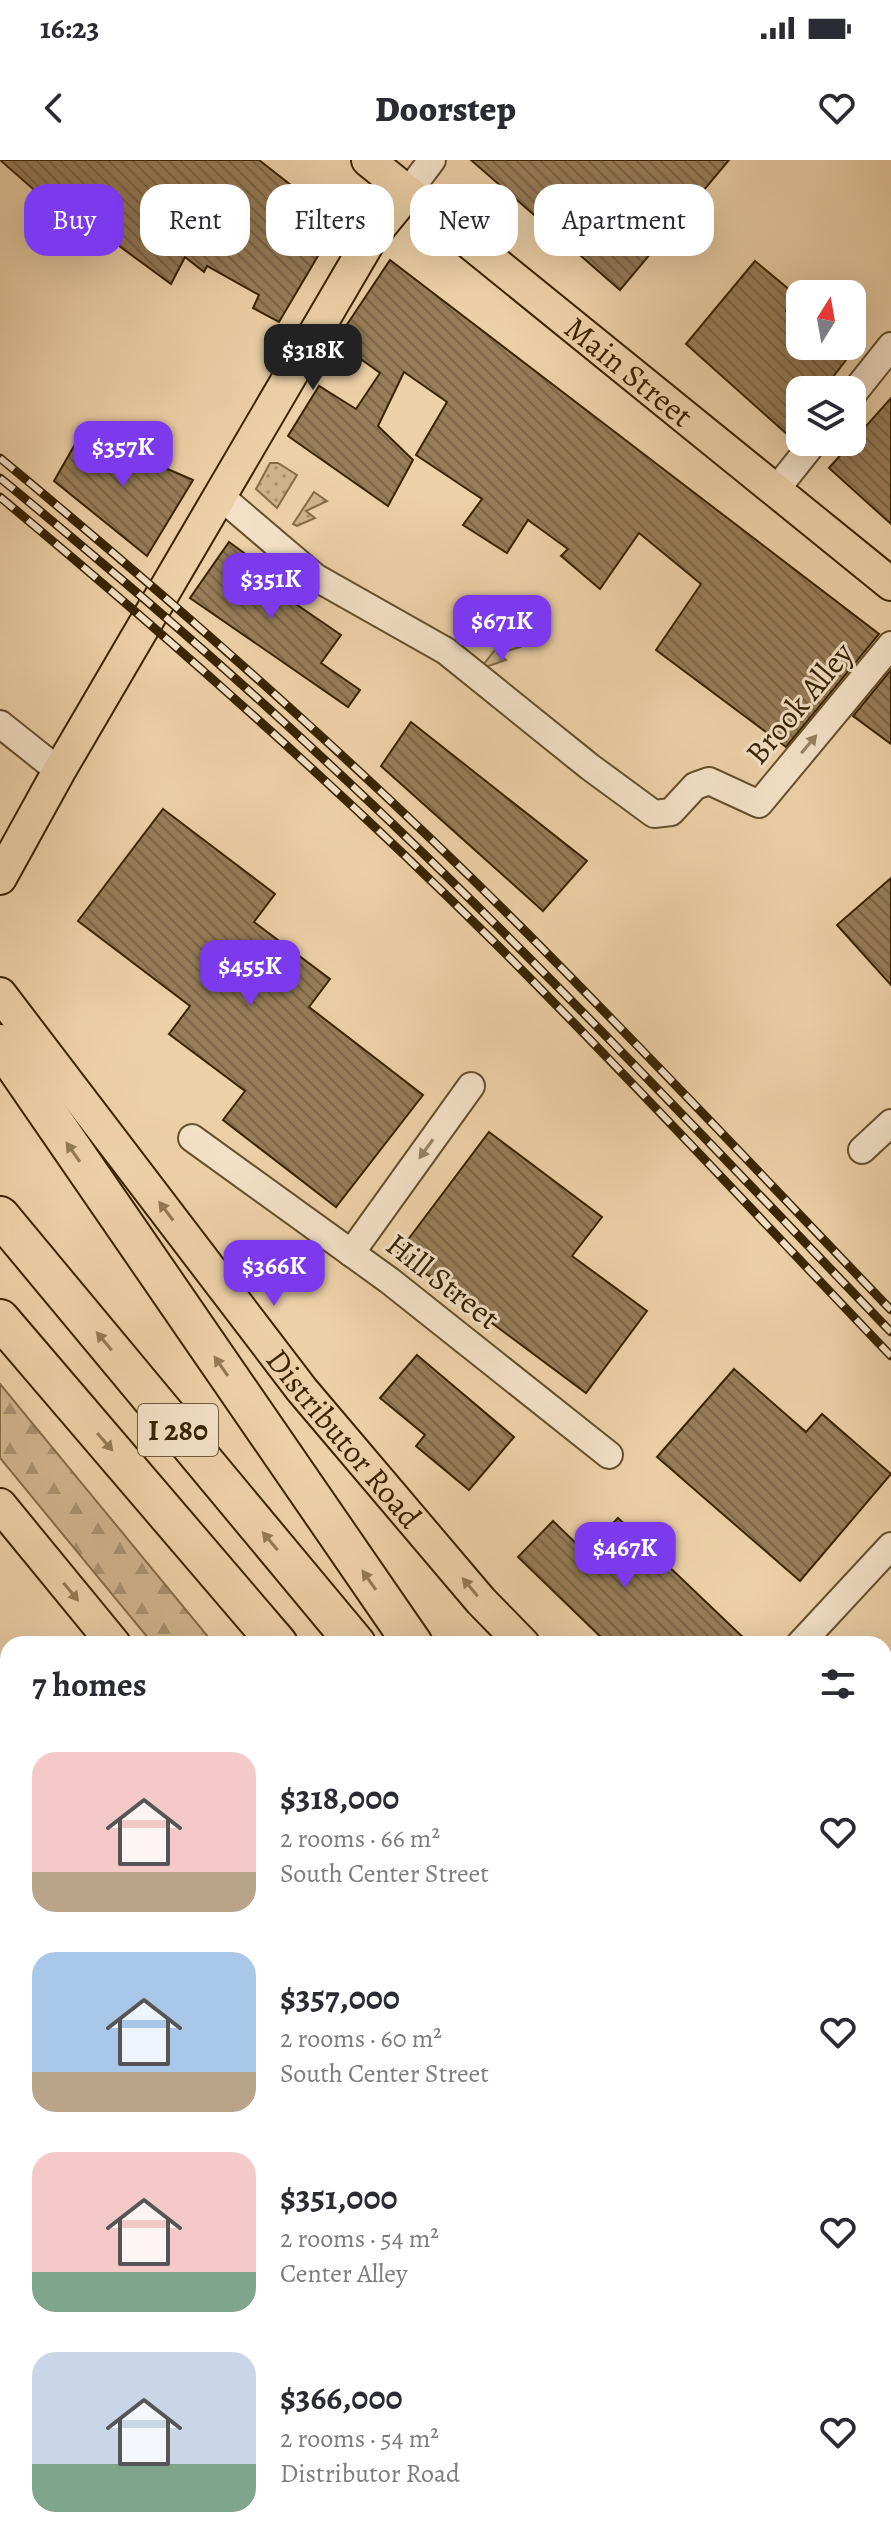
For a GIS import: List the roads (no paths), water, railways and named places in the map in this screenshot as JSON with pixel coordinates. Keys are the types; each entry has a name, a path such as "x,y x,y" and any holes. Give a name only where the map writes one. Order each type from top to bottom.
{"highway":[{"path":"0,1044 407,1636"},
{"name":"I 280","path":"0,1216 349,1636"},
{"name":"I 280","path":"0,1319 271,1636"}],"main road":[{"name":"Main Street","path":"368,160 891,584"},
{"path":"0,878 59,771 372,236 408,192"},
{"name":"Distributor Road","path":"0,994 302,1390 481,1601 515,1636"},
{"path":"0,1505 107,1636"}],"street":[{"path":"408,192 432,160"},
{"path":"866,377 891,346"},
{"path":"775,491 803,456"},
{"name":"Brook Alley","path":"220,496 315,577 446,651 590,767 654,814 671,812 695,786 709,781 759,804 891,645"},
{"path":"0,724 59,771"},
{"path":"351,1253 471,1086"},
{"path":"862,1150 891,1123"},
{"name":"Hill Street","path":"192,1138 390,1281 609,1455"},
{"path":"0,1520 28,1539"},
{"path":"807,1636 891,1546"}],"railway":[{"path":"0,458 266,686 458,865 614,1021 891,1310"},
{"path":"0,478 207,654 401,832 613,1043 891,1332"},
{"path":"0,497 254,716 439,888 598,1048 891,1356"}]}
